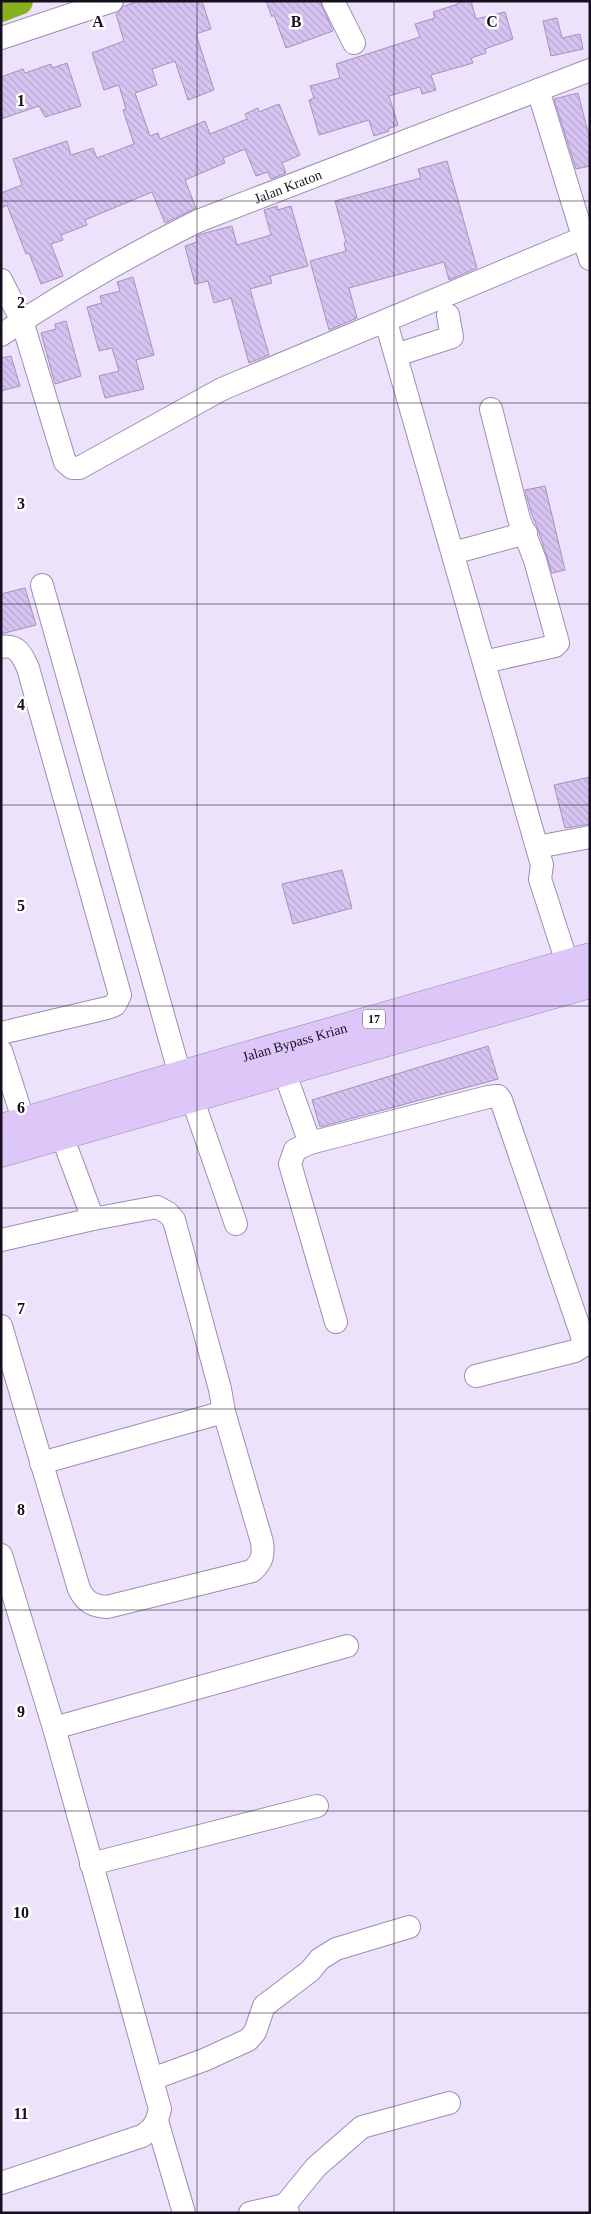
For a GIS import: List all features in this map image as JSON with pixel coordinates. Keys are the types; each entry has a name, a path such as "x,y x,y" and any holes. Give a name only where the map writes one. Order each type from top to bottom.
{"highway":[{"name":"Jalan Bypass Krian","path":"13,1125 186,1086 581,973"},
{"name":"Jalan Bypass Krian","path":"1,1153 62,1136 186,1086 284,1071 581,973"}],"street":[{"path":"1,38 112,1"},
{"path":"333,1 354,43"},
{"name":"Jalan Kraton","path":"1,335 163,239 198,221 590,70"},
{"path":"538,90 587,236 590,259"},
{"path":"1,280 22,321 65,462 75,468 84,467 222,389 386,322 587,236"},
{"path":"396,355 452,337 448,315"},
{"path":"386,322 540,856 540,879 581,973"},
{"path":"484,662 555,646 558,643 526,533 519,519 491,409"},
{"path":"453,553 526,533"},
{"path":"42,585 186,1086 236,1224"},
{"path":"1,648 9,646 17,649 28,668 120,995 115,1005 107,1008 1,1032"},
{"path":"540,856 590,837"},
{"path":"1,1051 13,1125"},
{"path":"284,1071 310,1143"},
{"path":"336,1322 290,1164 295,1150 310,1143 498,1096 502,1100 582,1336 583,1346 575,1351 476,1376"},
{"path":"62,1136 93,1219"},
{"path":"1,1240 156,1207 168,1213 174,1220 220,1389 224,1412 262,1542 262,1559 260,1564 252,1571 107,1607 97,1607 89,1603 79,1589 1,1326"},
{"path":"41,1462 224,1412"},
{"path":"1,1555 54,1728 160,2109 157,2121 151,2130 142,2136 1,2183"},
{"path":"54,1728 347,1646"},
{"path":"92,1864 316,1806"},
{"path":"152,2079 204,2060 248,2040 254,2032 264,2006 310,1971 320,1959 336,1949 409,1927"},
{"path":"250,2213 287,2209 316,2167 362,2126 449,2103"},
{"path":"157,2121 184,2213"}],"building":[{"path":"139,1 202,1 211,29 196,34 214,90 188,100 175,61 152,69 157,85 135,93 150,136 158,133 160,139 205,121 210,134 247,119 245,114 258,108 259,112 279,104 300,155 282,163 286,173 271,179 268,172 256,176 245,149 223,158 225,163 185,180 196,208 165,223 152,192 85,220 87,225 61,235 63,240 51,244 63,276 41,284 29,253 26,254 7,205 1,208 1,193 22,185 13,159 67,141 71,155 93,148 97,158 134,144 123,110 126,109 119,85 104,90 92,53 124,41 116,14 124,6"},
{"path":"266,1 320,1 333,31 286,48 274,15 272,17"},
{"path":"457,1 471,1 476,19 505,12 513,39 485,49 486,53 471,58 473,63 431,75 436,90 422,94 420,87 389,96 398,125 388,129 389,131 374,136 369,120 319,135 309,100 314,98 310,86 340,78 336,64 420,37 415,24 435,18 433,12 458,4"},
{"path":"557,18 562,38 580,34 583,49 551,56 543,21"},
{"path":"67,63 81,106 45,117 39,106 1,119 1,77 23,69 25,73 51,64 52,68"},
{"path":"578,93 590,140 590,166 576,169 554,99"},
{"path":"447,161 477,268 449,280 444,262 349,288 357,318 329,330 310,261 346,251 344,243 346,242 335,201 421,178 418,169"},
{"path":"277,206 278,210 291,206 308,266 270,276 272,283 250,289 269,355 249,363 231,298 214,303 208,281 195,284 185,246 197,242 196,237 201,234 232,226 237,245 271,235 264,210"},
{"path":"133,277 154,355 136,360 144,389 105,398 99,376 119,371 112,348 99,351 87,307 102,303 100,296 120,291 117,282"},
{"path":"66,321 81,376 55,384 41,333 56,329 55,324"},
{"path":"11,356 20,386 1,391 1,358"},
{"path":"545,486 565,570 552,573 525,490"},
{"path":"25,588 36,625 1,634 1,594"},
{"path":"590,777 590,824 565,828 554,785"},
{"path":"342,870 352,908 293,924 282,884"},
{"path":"488,1046 498,1079 320,1127 312,1100"}],"waterway":[{"path":"1,8 19,1"}]}
